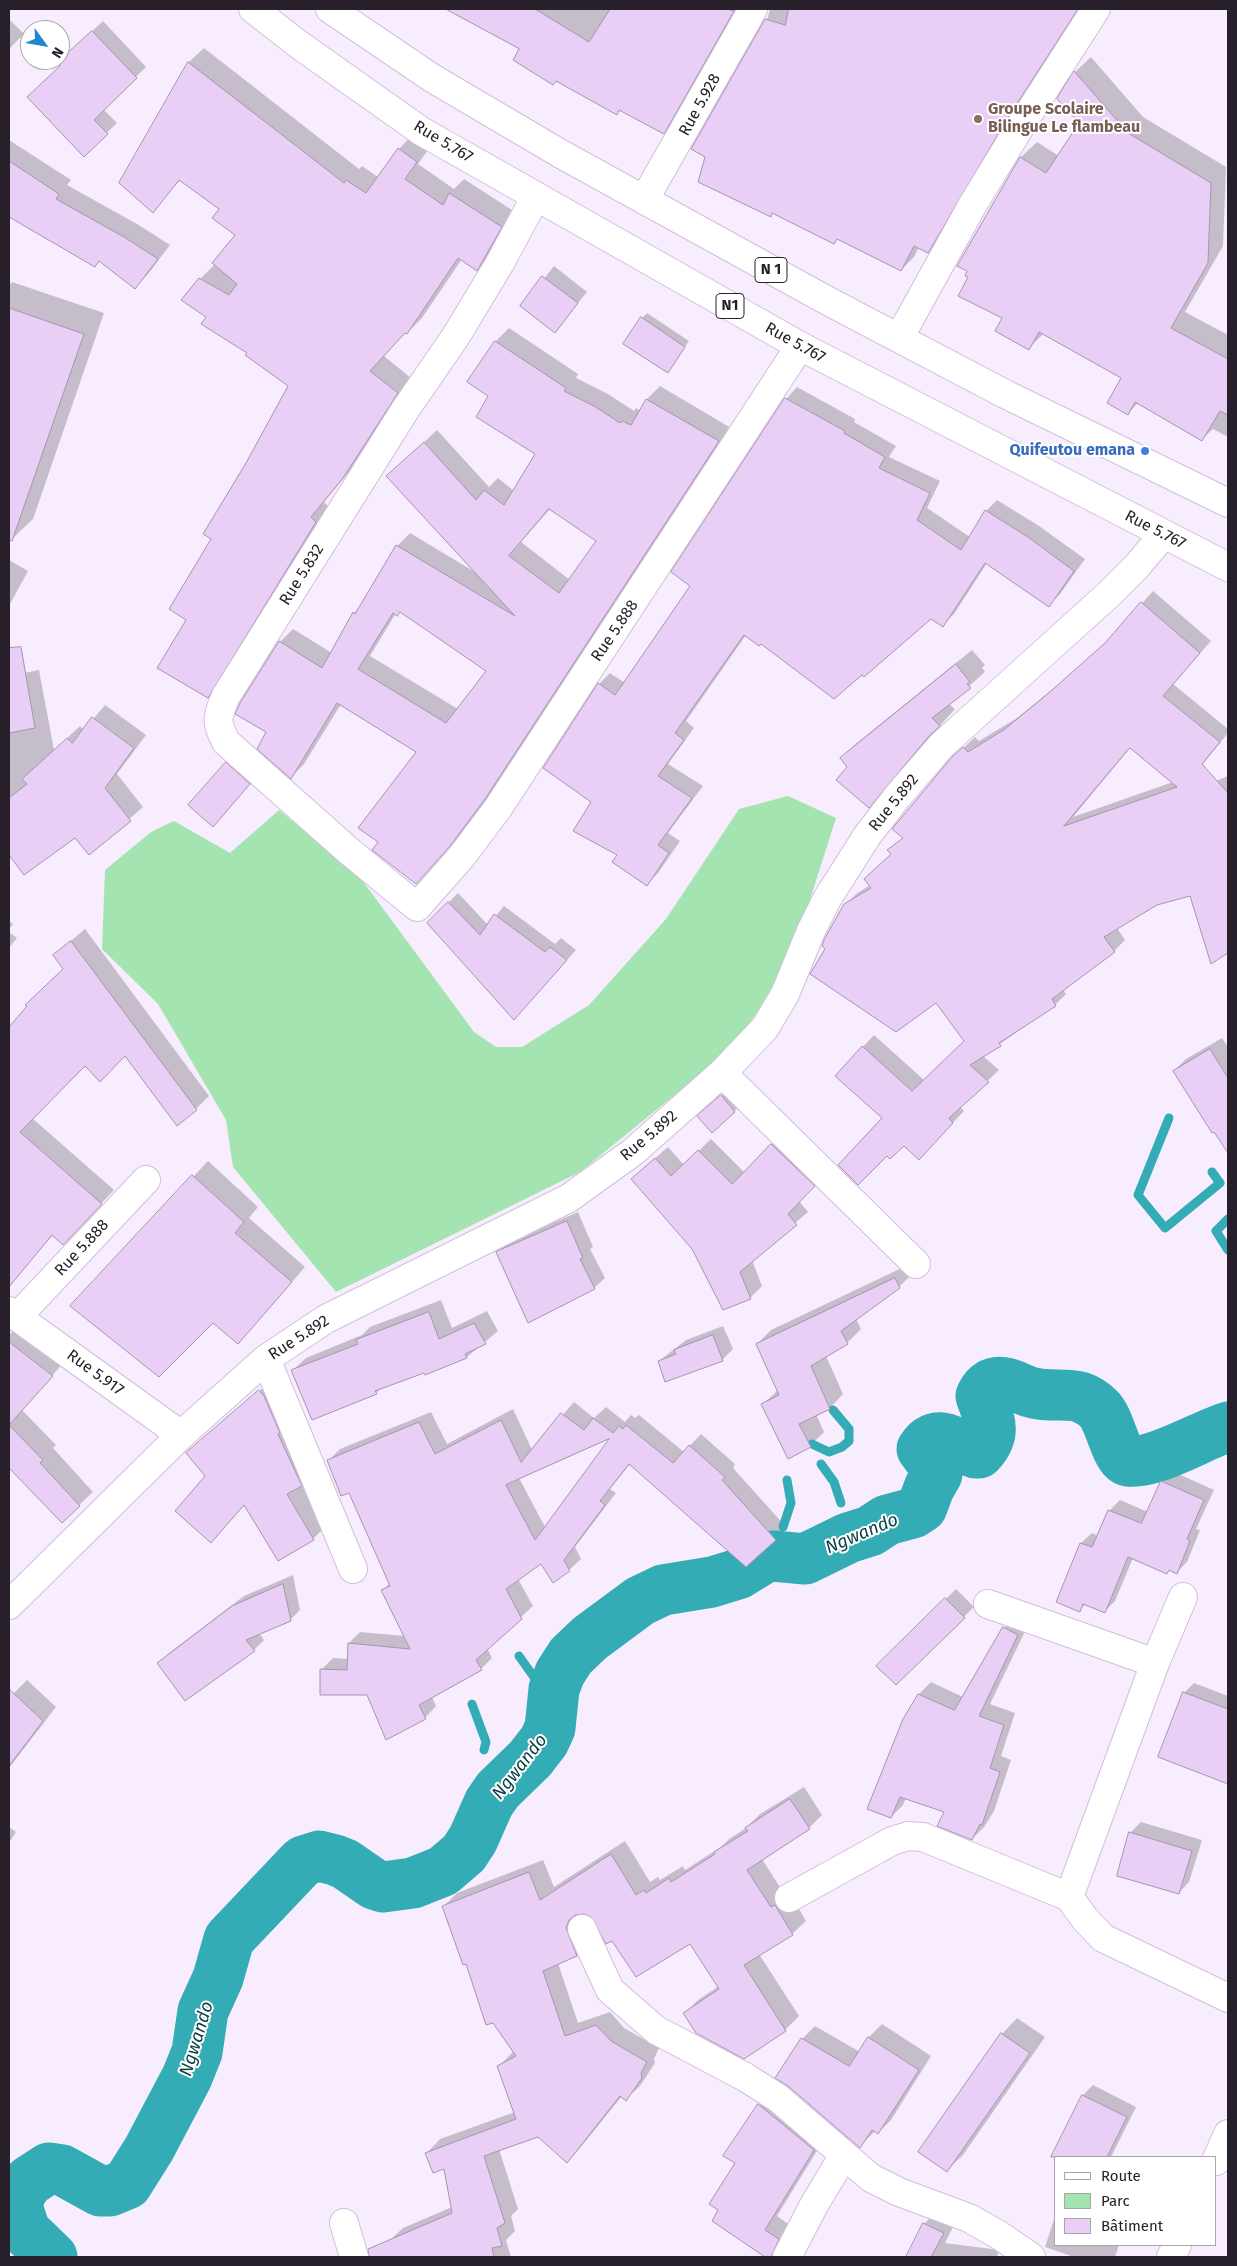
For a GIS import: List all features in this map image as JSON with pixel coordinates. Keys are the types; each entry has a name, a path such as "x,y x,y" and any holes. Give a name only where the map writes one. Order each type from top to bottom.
{"main road":[{"name":"Rue 5.767","path":"254,9 298,44 422,131 800,346 1228,567"},
{"name":"N 1","path":"330,9 432,78 644,200 1005,394 1228,503"},
{"name":"Rue 5.928","path":"644,200 753,9"},
{"path":"899,338 982,190 1096,9"},
{"name":"Rue 5.832","path":"417,907 350,852 226,742 218,726 219,713 226,696 400,419 456,336 500,263 536,196"},
{"name":"Rue 5.888","path":"417,907 462,856 498,808 800,346"},
{"name":"Rue 5.892","path":"9,1605 180,1435 266,1359 326,1319 569,1198 633,1152 722,1073 765,1028 785,994 811,931 827,899 867,836 897,797 942,746 1109,594 1137,566 1163,535"},
{"path":"722,1073 916,1264"},
{"name":"Rue 5.888","path":"13,1314 146,1180"},
{"name":"Rue 5.917","path":"13,1314 180,1435"},
{"path":"266,1359 353,1569"},
{"path":"1069,1897 1155,1663 1183,1597"},
{"path":"988,1604 1155,1663"},
{"path":"789,1898 892,1841 908,1836 923,1837 1069,1897 1085,1919 1103,1938 1228,1998"},
{"path":"582,1929 610,1990 656,2030 745,2077 778,2098 870,2178 899,2192 969,2218 999,2235 1030,2257"},
{"path":"1217,2159 1228,2136"},
{"path":"787,2257 805,2220 844,2155"},
{"path":"344,2223 354,2257"}],"green space":[{"path":"788,796 836,818 792,956 736,1045 580,1172 336,1292 233,1167 226,1120 158,1004 102,949 105,870 151,832 174,821 230,853 279,810 362,880 474,1032 496,1047 522,1047 589,1005 666,919 739,809"}],"building":[{"path":"446,9 535,9 589,42 610,9 727,9 734,11 664,134 619,110 617,115 556,81 553,85 513,60 519,49"},
{"path":"789,9 1078,9 1007,119 928,253 914,246 901,271 837,239 834,244 772,213 771,217 698,182 705,157 691,149 765,19 785,25"},
{"path":"92,31 137,78 94,120 108,134 84,157 27,97 56,70 70,70 70,51"},
{"path":"188,62 344,183 346,180 366,193 398,148 417,162 405,179 443,205 449,193 502,227 477,271 458,258 407,334 405,333 370,371 398,393 343,478 311,517 316,522 208,698 157,668 186,620 169,609 211,539 203,534 246,463 288,386 245,355 247,353 201,324 206,317 181,300 199,278 229,295 237,284 212,263 235,235 212,218 219,209 179,180 153,213 119,183"},
{"path":"1074,71 1128,133 1211,183 1208,263 1171,328 1228,359 1228,415 1220,411 1202,441 1135,402 1128,415 1107,403 1121,378 1039,332 1029,350 995,331 1002,318 958,296 968,277 965,276 967,271 957,266 1020,157 1046,173 1079,123 1057,99"},
{"path":"9,161 59,194 56,199 124,237 158,259 135,289 99,261 95,267 9,217"},
{"path":"542,276 578,303 555,333 520,306"},
{"path":"9,308 84,334 12,541 9,540"},
{"path":"641,317 685,347 668,373 623,344"},
{"path":"495,341 566,388 564,391 594,406 620,423 622,421 631,425 646,399 719,441 485,799 450,846 416,884 372,850 378,842 358,828 416,752 337,703 291,779 257,749 266,732 235,714 279,641 322,668 353,612 355,614 396,545 515,616 386,476 424,442 476,500 484,490 504,505 535,454 476,417 488,396 467,382","holes":["549,509 596,541 559,593 509,556","400,612 486,671 446,723 358,669 393,613 397,616"]},
{"path":"785,398 845,431 844,433 885,457 879,468 930,493 917,520 961,550 985,510 1028,537 1074,571 1049,607 985,563 943,627 931,619 864,677 862,675 834,699 761,644 759,646 744,635 675,733 684,740 658,776 692,798 658,845 669,853 647,886 612,862 617,855 573,831 591,802 543,768 598,683 615,695 690,586 671,572"},
{"path":"1141,602 1200,653 1163,696 1220,742 1202,764 1228,793 1228,953 1211,964 1190,896 1157,905 1104,937 1115,952 1052,999 1056,1006 999,1043 1001,1046 970,1065 989,1082 949,1118 953,1123 919,1160 904,1146 890,1159 887,1156 858,1185 838,1165 882,1118 835,1076 862,1046 912,1091 964,1041 936,1003 896,1032 810,974 825,949 822,946 824,940 844,904 871,888 864,879 891,854 887,850 903,838 892,829 952,757 963,747 968,752 1005,729 1105,643","holes":["1130,748 1177,787 1064,826"]},
{"path":"21,647 35,728 9,733 9,648"},
{"path":"956,664 970,682 967,684 971,688 932,718 940,726 929,736 869,808 836,780 847,767 840,758"},
{"path":"92,717 134,748 105,788 131,821 89,855 75,838 24,875 9,855 9,798 27,784 22,779 67,738 72,743"},
{"path":"226,762 250,784 213,827 188,805"},
{"path":"448,902 480,935 494,914 545,952 550,947 567,960 514,1020 427,923"},
{"path":"71,941 197,1110 177,1126 125,1056 100,1082 85,1066 20,1132 102,1204 63,1245 52,1235 9,1287 9,1027 27,1006 25,1005 63,969 53,955"},
{"path":"1210,1049 1228,1078 1228,1153 1214,1132 1212,1133 1173,1071"},
{"path":"721,1095 735,1112 712,1133 697,1116"},
{"path":"771,1144 815,1186 788,1214 797,1225 740,1272 751,1299 723,1310 692,1249 631,1179 655,1158 671,1176 698,1150 732,1184"},
{"path":"192,1175 244,1222 235,1233 292,1282 238,1344 213,1323 159,1377 70,1306"},
{"path":"567,1221 583,1258 580,1259 595,1289 528,1323 496,1252"},
{"path":"895,1278 900,1288 841,1331 848,1344 811,1366 830,1409 799,1424 811,1447 788,1459 761,1404 779,1395 756,1344"},
{"path":"429,1312 439,1339 474,1323 486,1344 465,1354 467,1358 425,1375 424,1373 375,1391 377,1394 312,1420 291,1370 358,1344 356,1340"},
{"path":"713,1335 723,1361 665,1382 658,1361 676,1354 674,1350"},
{"path":"9,1342 53,1376 9,1425"},
{"path":"259,1390 264,1396 280,1433 278,1434 302,1486 287,1494 314,1540 278,1561 244,1505 211,1543 175,1511 205,1476 186,1453"},
{"path":"561,1413 584,1430 593,1418 613,1433 619,1426 623,1429 626,1425 673,1463 689,1445 725,1477 722,1480 776,1540 746,1567 629,1464 600,1501 605,1505 564,1560 570,1571 553,1583 541,1564 506,1589 522,1619 476,1660 482,1670 419,1705 426,1719 386,1740 367,1695 320,1695 320,1669 347,1670 348,1643 410,1649 381,1590 390,1586 349,1493 341,1496 327,1460 419,1422 435,1454 501,1420 521,1462","holes":["609,1439 535,1540 506,1485"]},
{"path":"9,1425 43,1460 40,1463 80,1506 62,1523 9,1468"},
{"path":"1161,1481 1204,1500 1187,1539 1190,1541 1177,1574 1169,1570 1167,1574 1128,1557 1105,1613 1083,1604 1080,1612 1056,1602 1080,1543 1092,1547 1108,1510 1141,1523"},
{"path":"283,1584 291,1621 246,1640 255,1651 185,1701 157,1663 232,1606"},
{"path":"945,1598 965,1618 896,1685 876,1666"},
{"path":"1003,1627 1018,1635 979,1716 1004,1725 990,1768 1000,1772 982,1825 980,1824 972,1840 937,1826 944,1812 900,1797 891,1818 867,1809 903,1719 918,1694 954,1710"},
{"path":"9,1689 43,1721 9,1766"},
{"path":"1183,1692 1228,1709 1228,1784 1158,1757"},
{"path":"790,1799 810,1829 747,1870 771,1907 775,1905 793,1935 744,1965 786,2031 744,2059 696,2033 683,2013 719,1989 690,1944 636,1977 612,1941 606,1944 591,1917 584,1914 575,1915 569,1920 566,1928 577,1956 543,1971 565,2036 596,2025 611,2041 647,2062 641,2073 642,2078 626,2101 620,2096 567,2163 538,2137 484,2156 505,2223 497,2228 502,2246 492,2248 494,2257 369,2257 368,2249 452,2213 444,2169 433,2173 425,2153 516,2119 497,2066 516,2056 493,2023 486,2025 466,1964 463,1965 442,1906 529,1872 540,1900 611,1854 636,1895 644,1890 646,1893 669,1878 671,1882 715,1854 714,1852 748,1831 745,1828"},
{"path":"1129,1832 1192,1851 1179,1894 1117,1876"},
{"path":"1001,2033 1030,2053 947,2172 918,2152"},
{"path":"868,2037 919,2070 878,2134 872,2130 860,2148 788,2086 775,2078 801,2038 849,2066"},
{"path":"1082,2095 1127,2117 1108,2156 1051,2157"},
{"path":"758,2104 814,2150 765,2230 779,2239 771,2257 765,2257 712,2221 718,2210 709,2204 735,2163 723,2156"},
{"path":"923,2223 944,2233 931,2257 906,2257"}],"waterway":[{"path":"1169,1118 1138,1195 1165,1228 1220,1183 1212,1172"},
{"path":"1228,1219 1216,1231 1228,1250"},
{"name":"Ngwando","path":"52,2257 25,2231 17,2206 21,2192 29,2181 49,2168 62,2170 100,2191 110,2191 127,2184 149,2149 187,2077 197,2052 203,2011 218,1978 229,1939 303,1861 319,1856 335,1860 345,1864 374,1884 383,1887 413,1883 443,1871 464,1853 473,1839 489,1803 498,1790 530,1759 544,1741 550,1728 554,1689 560,1673 571,1656 590,1638 640,1601 663,1590 712,1582 738,1574 764,1558 773,1556 805,1559 848,1538 870,1531 887,1520 913,1513 922,1507 937,1474 937,1469 922,1449 928,1442 940,1438 947,1439 975,1453 979,1453 985,1446 990,1432 989,1419 981,1396 986,1388 994,1383 1004,1383 1029,1392 1075,1396 1087,1400 1103,1414 1116,1446 1124,1459 1128,1461 1151,1459 1228,1427"},
{"path":"812,1444 829,1452 842,1447 849,1441 849,1429 833,1410"},
{"path":"821,1464 834,1482 841,1503"},
{"path":"783,1527 791,1503 787,1480"},
{"path":"519,1656 541,1687 542,1694"},
{"path":"472,1704 486,1742 484,1750"}],"place":[{"name":"Groupe Scolaire Bilingue Le flambeau","path":"978,119"},
{"name":"Quifeutou emana","path":"1145,451"}]}
